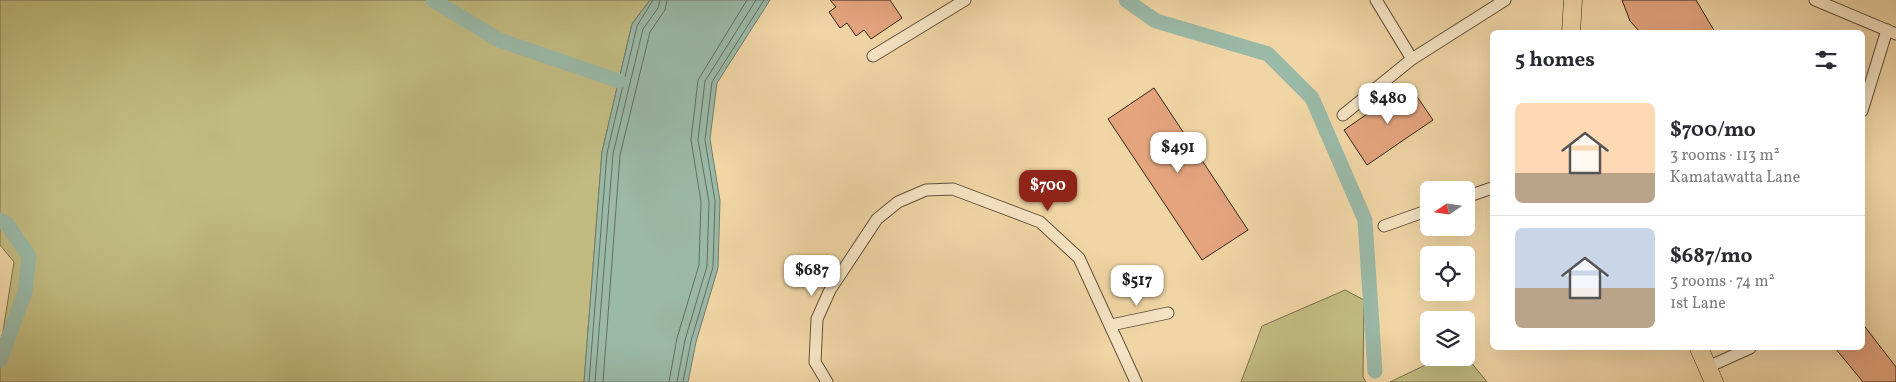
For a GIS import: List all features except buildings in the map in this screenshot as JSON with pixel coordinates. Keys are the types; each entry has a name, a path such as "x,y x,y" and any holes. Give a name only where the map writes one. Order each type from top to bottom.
{"main road":[{"path":"1571,30 1573,0"},
{"path":"1700,350 1711,374"}],"street":[{"path":"873,56 965,0"},
{"path":"1376,0 1412,59"},
{"path":"1344,115 1412,59 1505,0"},
{"path":"1815,0 1891,32 1865,103"},
{"path":"827,382 815,362 816,319 830,290 877,219 898,202 926,190 953,189 1040,222 1079,258 1112,326 1136,382"},
{"path":"1475,194 1490,189"},
{"path":"1384,226 1420,213"},
{"path":"1112,326 1168,313"},
{"path":"1711,374 1747,350"}],"shaded area":[{"path":"0,0 650,0 632,24 602,152 584,382 0,382 0,350 14,262 0,245"},
{"path":"1345,290 1364,300 1363,377 1366,382 1241,382 1262,326"},
{"path":"1423,366 1474,366 1487,382 1390,382"}],"water":[{"path":"650,0 770,0 717,83 710,139 720,201 718,268 696,342 688,382 584,382 602,152 632,24"}],"waterway":[{"path":"433,0 499,40 619,81"},
{"path":"1126,0 1156,21 1268,54 1312,98 1365,220 1375,371"},
{"path":"0,220 7,224 29,256 25,292 0,360"}]}
